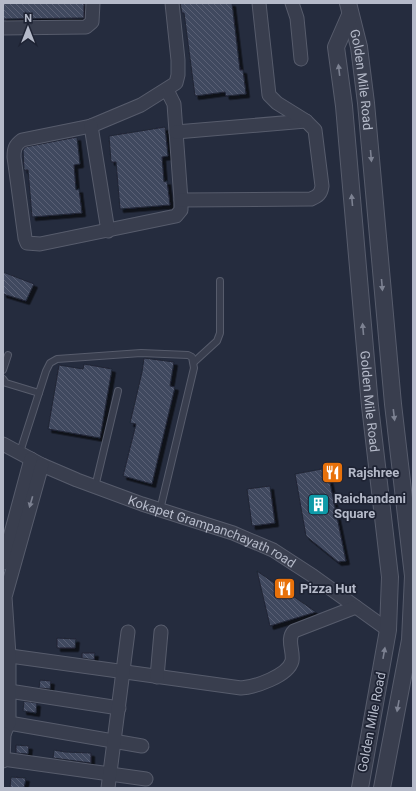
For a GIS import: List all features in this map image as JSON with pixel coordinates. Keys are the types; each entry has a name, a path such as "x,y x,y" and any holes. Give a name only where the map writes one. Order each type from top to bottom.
{"street":[{"path":"3,28 86,27 92,22 92,3"},
{"path":"167,90 174,104 181,200 181,210 176,216 40,244 27,243 25,238 14,157 14,150 17,144 22,140 91,126 141,105 167,90 176,82 178,75 172,3"},
{"path":"181,200 302,199 317,197 321,192 322,186 315,130 306,121 276,103 269,95 259,3"},
{"path":"292,3 297,18 302,59"},
{"name":"Golden Mile Road","path":"349,9 336,47 344,106 370,406 390,577 388,630 360,788"},
{"name":"Golden Mile Road","path":"349,9 359,47 366,103 392,404 413,576 411,641 382,788"},
{"path":"176,132 306,121"},
{"path":"91,126 108,231"},
{"name":"Kokapet Grampanchayath road","path":"3,444 37,462 95,487 160,510 233,533 273,550 388,630 411,641"},
{"path":"37,462 6,569 6,655 9,691 3,756 146,779"},
{"path":"6,655 242,688 262,684 284,672 292,662 290,639 294,631 356,607"},
{"path":"108,788 128,632"},
{"path":"157,677 161,632"},
{"path":"9,691 119,708"},
{"path":"6,730 114,741 142,746"}],"lane":[{"path":"194,362 217,341 220,333 220,281"},
{"path":"20,452 46,371 50,363 57,359 141,352 188,354 194,362 194,368 160,510"},
{"path":"3,370 8,355"},
{"path":"3,379 6,383 39,392"},
{"path":"95,487 118,391"}],"building":[{"path":"3,3 84,3 84,18 3,19"},
{"path":"180,3 232,3 240,70 243,70 246,94 226,96 225,92 195,96 184,13 182,13"},
{"path":"165,127 168,156 162,157 164,182 167,181 170,205 120,209 116,162 111,162 109,136"},
{"path":"77,137 80,164 74,165 76,190 79,189 82,213 32,217 28,170 24,170 23,150 25,147"},
{"path":"3,272 34,284 26,301 3,294"},
{"path":"144,358 174,362 170,386 175,387 152,484 123,476 136,424 130,423"},
{"path":"84,364 112,369 100,438 48,429 59,365 83,369"},
{"name":"Raichandani Square","path":"327,468 346,561 338,562 306,536 295,474"},
{"path":"270,486 275,523 252,526 247,489"},
{"path":"257,571 316,612 270,626"},
{"path":"57,638 76,639 75,648 57,648"},
{"path":"82,653 95,653 94,660 82,658"},
{"path":"40,680 51,681 50,689 39,688"},
{"path":"24,701 37,703 36,713 23,711"},
{"path":"16,745 29,746 28,754 16,753"},
{"path":"54,750 91,753 91,763 53,758"},
{"path":"11,777 26,778 24,788 10,788"}],"place":[{"name":"Rajshree","path":"332,472"},
{"name":"Raichandani Square","path":"318,505"},
{"name":"Pizza Hut","path":"285,588"}]}
